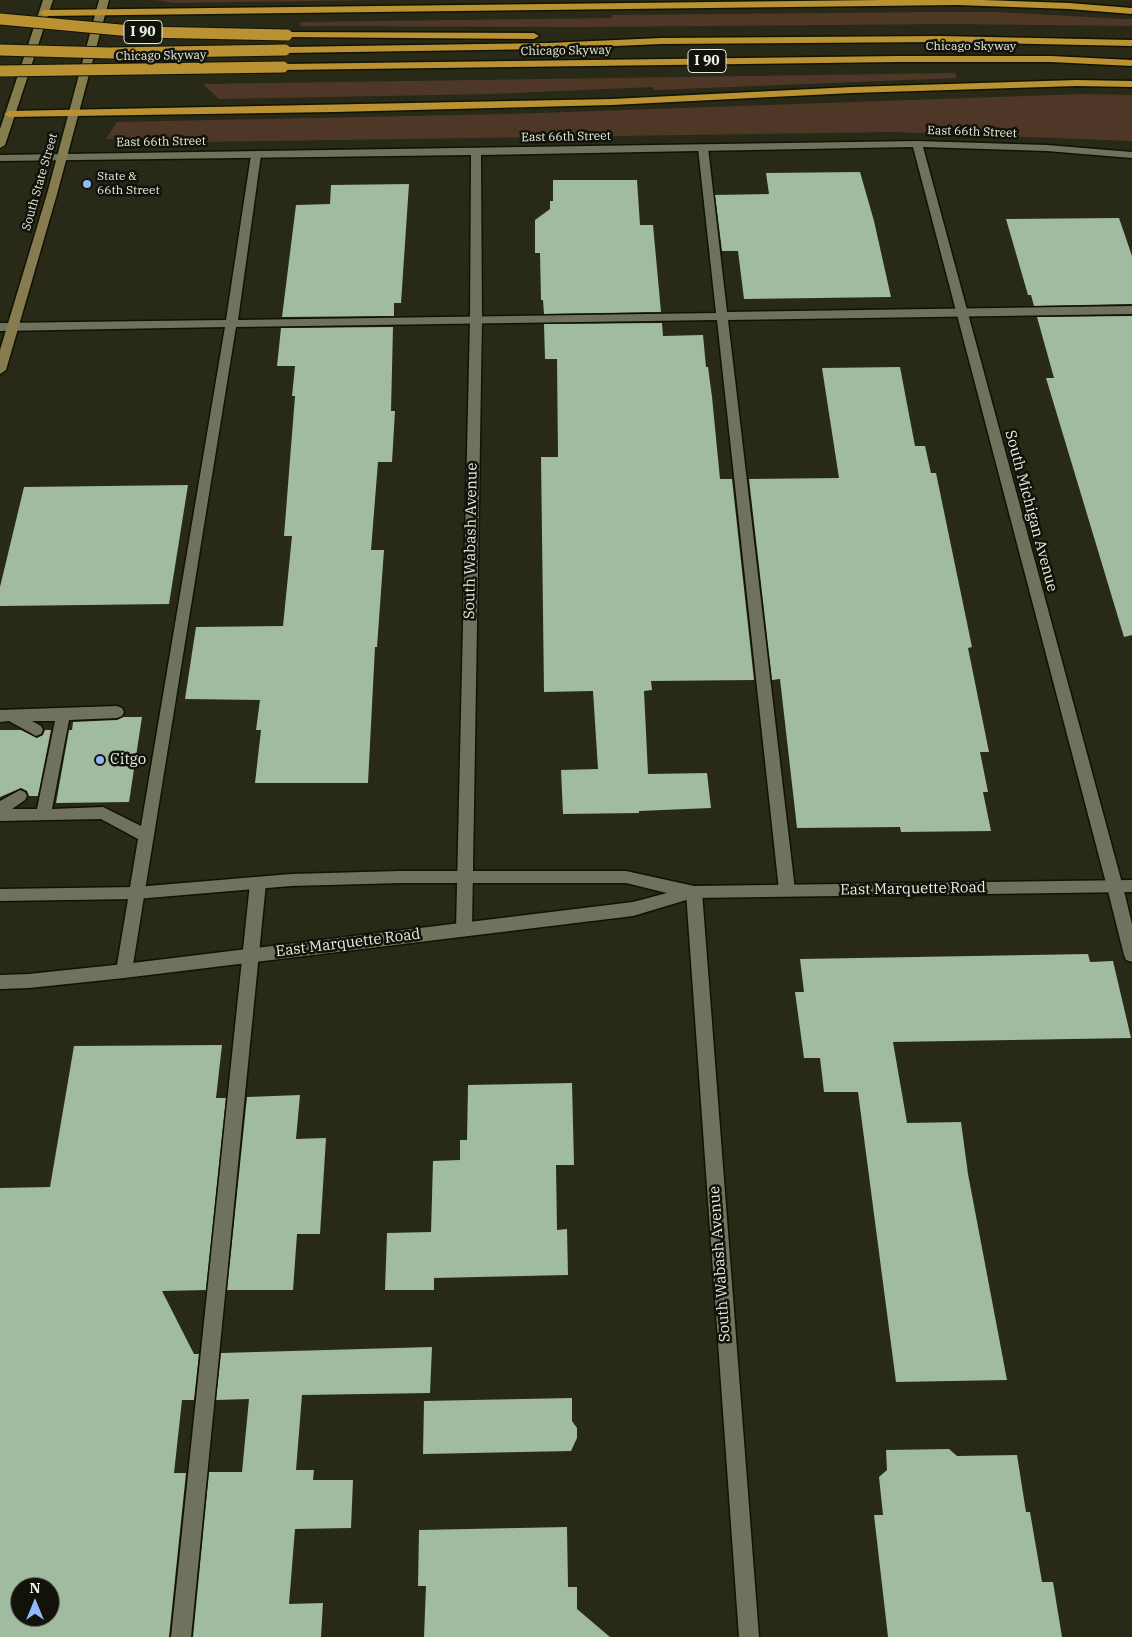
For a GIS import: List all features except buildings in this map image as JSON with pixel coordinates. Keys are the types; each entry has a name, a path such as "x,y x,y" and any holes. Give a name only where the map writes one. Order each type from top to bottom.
{"highway":[{"path":"44,13 929,2 1069,6 1132,11"},
{"name":"Chicago Skyway","path":"0,19 142,32 287,35 547,36 661,41"},
{"name":"Chicago Skyway","path":"0,50 102,52 285,50 538,46 661,41 940,39 1132,43"},
{"name":"Chicago Skyway","path":"0,71 898,59 1051,59 1132,63"},
{"path":"9,114 334,109 602,102 852,90 1077,83 1132,84"}],"main road":[{"path":"0,146 48,0"},
{"name":"South State Street","path":"0,370 6,327 52,194 104,0"}],"street":[{"name":"East 66th Street","path":"0,158 917,144 1047,148 1132,155"},
{"name":"South Michigan Avenue","path":"917,144 1132,955"},
{"path":"703,148 787,890"},
{"name":"South Wabash Avenue","path":"464,930 476,320 476,152"},
{"path":"124,971 256,155"},
{"path":"6,327 1132,310"},
{"path":"5,721 117,712"},
{"path":"43,814 63,715"},
{"path":"5,721 36,730"},
{"path":"0,809 20,796"},
{"path":"0,815 103,813 145,835"},
{"name":"East Marquette Road","path":"0,895 136,893 258,883 401,877 626,877 694,892 1132,886"},
{"path":"181,1637 258,883"},
{"name":"South Wabash Avenue","path":"694,892 748,1637"},
{"name":"East Marquette Road","path":"0,982 30,981 124,971 633,910 694,892"}],"shaded area":[{"path":"155,0 380,0 174,3"},
{"path":"997,12 1132,19 1132,26 950,24 581,27 300,26 301,22 612,18 612,15"},
{"path":"955,73 957,78 654,90 653,87 490,94 219,99 203,84"},
{"path":"1084,94 1132,95 1132,141 893,132 126,143 127,139 106,139 117,122 510,114"}],"place":[{"name":"State & 66th Street","path":"87,184"},
{"name":"Citgo","path":"100,760"}]}
